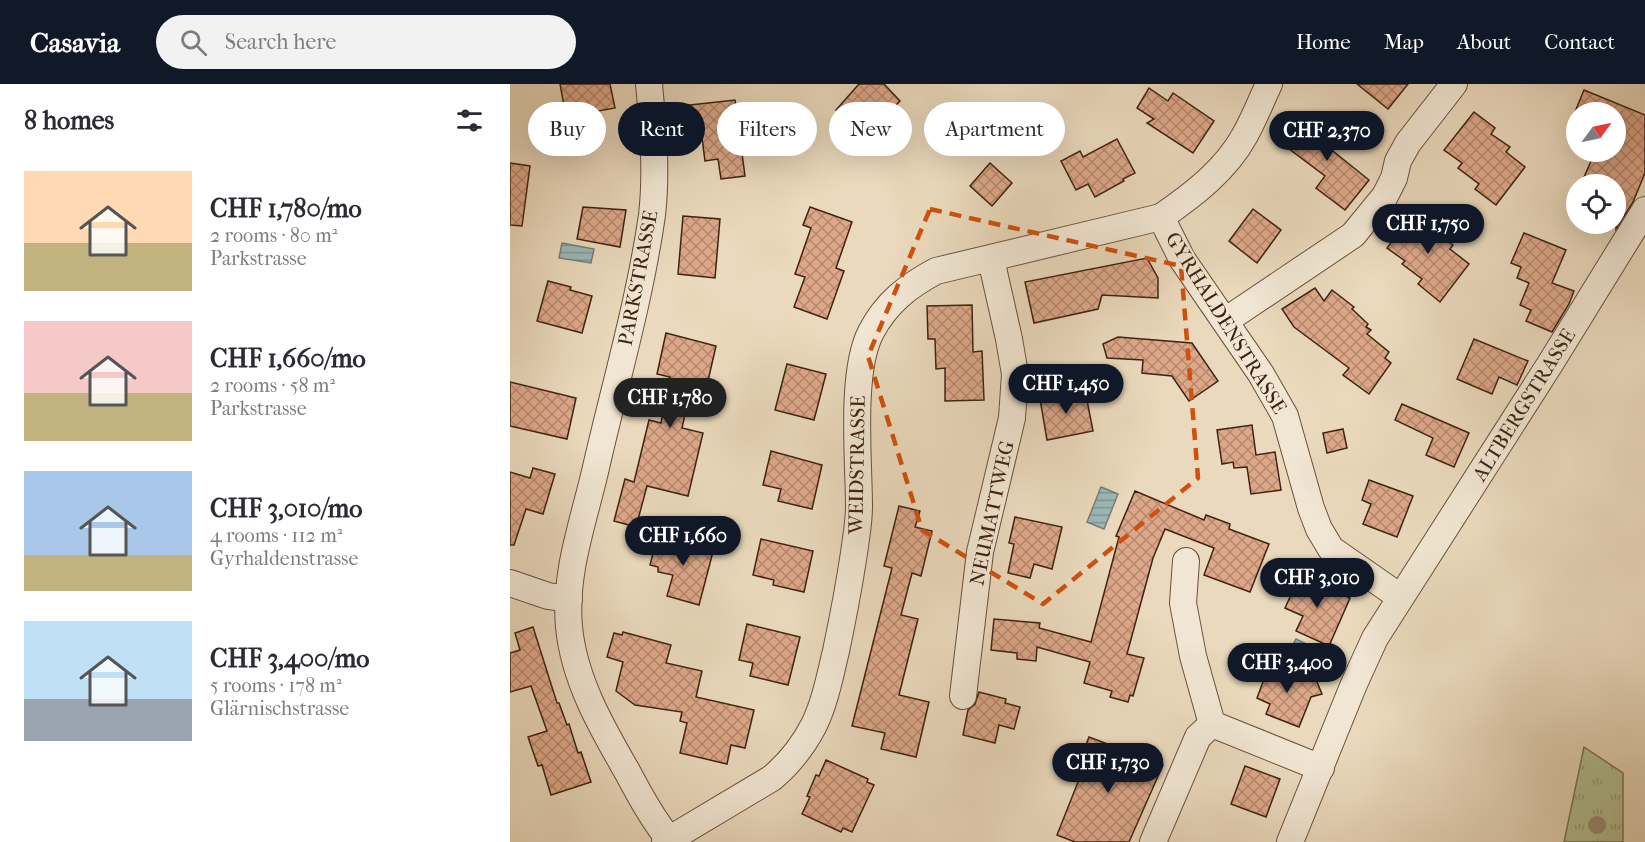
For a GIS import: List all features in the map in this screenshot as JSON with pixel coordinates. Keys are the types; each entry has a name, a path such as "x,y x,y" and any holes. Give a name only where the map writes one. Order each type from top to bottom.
{"street":[{"name":"PARKSTRASSE","path":"649,84 655,149 652,214 636,299 596,471 572,562 569,599 572,645 586,691 603,729 667,840"},
{"name":"GYRHALDENSTRASSE","path":"1269,84 1244,137 1226,162 1188,198 1161,217 1182,259 1261,375 1285,417 1311,508 1319,529 1331,549 1400,597"},
{"path":"1225,321 1353,235 1385,196 1407,143 1454,84"},
{"name":"ALTBERGSTRASSE","path":"1290,842 1375,638 1550,364 1645,210"},
{"name":"WEIDSTRASSE","path":"667,840 772,778 792,759 815,723 826,690 849,591 859,512 860,365 870,332 892,301 910,285 936,272 1161,217"},
{"name":"NEUMATTWEG","path":"963,696 980,552 1012,418 1014,374 1009,339 991,260"},
{"path":"1186,561 1183,603 1193,656 1212,724"},
{"path":"510,583 548,596 569,599"},
{"path":"1212,724 1321,768"},
{"path":"1153,842 1198,737 1212,724"}],"highlighted area":[{"path":"930,209 1181,266 1198,478 1043,604 922,530 868,356"}],"green space":[{"path":"1584,747 1623,773 1623,842 1564,842"}],"water":[{"path":"562,243 594,249 591,263 559,258"},
{"path":"1101,487 1118,494 1104,529 1087,522"},
{"path":"1296,639 1323,652 1317,666 1289,652"}],"building":[{"path":"560,84 610,84 615,108 606,110 606,102 563,102"},
{"path":"859,84 884,84 900,101 899,102 843,102"},
{"path":"1357,84 1408,84 1388,109"},
{"path":"1149,88 1168,101 1173,93 1214,121 1193,153 1147,123 1154,119 1137,108"},
{"path":"1584,90 1613,102 1579,102"},
{"path":"717,102 717,156 742,156 745,176 721,179 718,159 705,161 705,103"},
{"path":"1626,107 1645,115 1645,173 1626,213 1626,174 1585,174 1591,162 1626,162"},
{"path":"1474,112 1495,128 1491,134 1510,147 1506,152 1525,167 1496,205 1475,189 1479,184 1458,168 1462,163 1444,150"},
{"path":"1308,114 1337,135 1328,147 1369,180 1345,210 1316,188 1325,176 1284,145"},
{"path":"1117,139 1135,173 1095,197 1088,184 1076,190 1061,161 1080,151 1083,157"},
{"path":"510,163 530,166 522,226 510,225"},
{"path":"990,163 1012,183 992,206 970,186"},
{"path":"583,207 626,210 620,247 577,239"},
{"path":"810,207 852,222 836,268 844,271 827,319 794,307 805,277 795,274 811,228 803,225"},
{"path":"1253,209 1281,230 1257,263 1229,241"},
{"path":"1416,209 1439,227 1436,231 1453,245 1450,249 1469,264 1440,302 1418,284 1422,279 1402,264 1405,261 1387,248"},
{"path":"683,216 720,219 715,278 678,274"},
{"path":"1524,233 1566,250 1552,283 1574,291 1552,332 1526,321 1531,310 1520,305 1529,283 1517,278 1521,267 1511,263"},
{"path":"1147,258 1158,278 1158,298 1102,295 1098,309 1034,323 1025,282"},
{"path":"548,281 592,296 582,333 537,321"},
{"path":"1315,288 1324,301 1332,290 1354,307 1352,309 1368,324 1366,327 1371,330 1367,334 1389,352 1385,358 1391,363 1369,394 1343,375 1349,368 1294,327 1282,309"},
{"path":"972,305 973,352 982,351 984,400 945,401 945,368 936,369 935,339 928,339 927,306"},
{"path":"666,333 716,346 707,385 692,382 682,428 703,433 688,496 647,486 636,527 614,521 625,479 634,482 649,420 661,423 670,377 657,374"},
{"path":"1118,337 1192,343 1218,381 1189,401 1172,376 1142,373 1143,360 1107,358 1103,344"},
{"path":"1474,339 1528,361 1517,385 1499,377 1492,394 1457,379"},
{"path":"787,364 826,374 814,420 775,410"},
{"path":"510,382 576,398 567,439 510,426"},
{"path":"1085,390 1093,431 1047,440 1040,399"},
{"path":"1402,404 1469,433 1454,467 1426,455 1433,438 1395,420"},
{"path":"1252,425 1256,455 1275,452 1281,490 1251,494 1247,467 1234,468 1233,462 1222,464 1217,430"},
{"path":"1343,429 1347,448 1327,453 1323,433"},
{"path":"771,451 822,465 812,509 778,501 781,489 763,485"},
{"path":"533,468 555,474 543,514 526,509 514,545 510,545 510,472 530,478"},
{"path":"1369,480 1413,496 1397,537 1363,524 1371,504 1362,500"},
{"path":"1135,491 1204,520 1206,515 1230,524 1229,529 1269,544 1250,592 1204,575 1214,548 1165,529 1153,558 1127,654 1144,658 1133,696 1130,695 1128,702 1110,697 1112,691 1084,683 1090,662 1037,647 1036,661 1017,659 1017,653 991,650 994,619 1040,623 1039,628 1091,642 1119,537 1116,536"},
{"path":"899,506 920,511 915,527 932,531 921,576 912,573 901,615 918,619 899,695 929,702 916,757 881,749 885,733 852,726 892,568 884,566"},
{"path":"1015,517 1062,527 1052,569 1034,564 1030,578 1008,573 1014,544 1009,543"},
{"path":"658,534 714,548 699,605 667,596 673,575 658,572 658,567 650,565"},
{"path":"761,539 813,551 804,592 773,585 774,580 753,575"},
{"path":"1300,575 1350,598 1329,646 1296,631 1303,616 1285,608"},
{"path":"747,624 800,637 788,685 750,676 753,663 739,660"},
{"path":"533,627 557,703 559,703 567,725 569,724 578,753 581,752 591,782 551,795 542,765 538,766 528,737 547,731 531,686 510,692 510,653 520,650 515,633"},
{"path":"623,632 671,645 666,663 702,671 696,697 754,710 745,748 731,745 727,764 680,753 687,723 680,721 682,712 635,705 616,691 623,662 607,657 614,633 622,635"},
{"path":"1270,663 1317,682 1322,694 1311,697 1299,727 1266,714 1270,704 1257,698"},
{"path":"979,692 1006,699 1005,703 1020,707 1014,729 999,725 995,743 963,735 968,710 975,704"},
{"path":"1089,737 1163,765 1129,842 1075,842 1057,835 1080,777 1074,775"},
{"path":"826,760 868,779 867,782 874,785 852,832 843,828 841,832 802,814 816,775 819,776"},
{"path":"1245,766 1280,779 1266,817 1231,804"}]}
